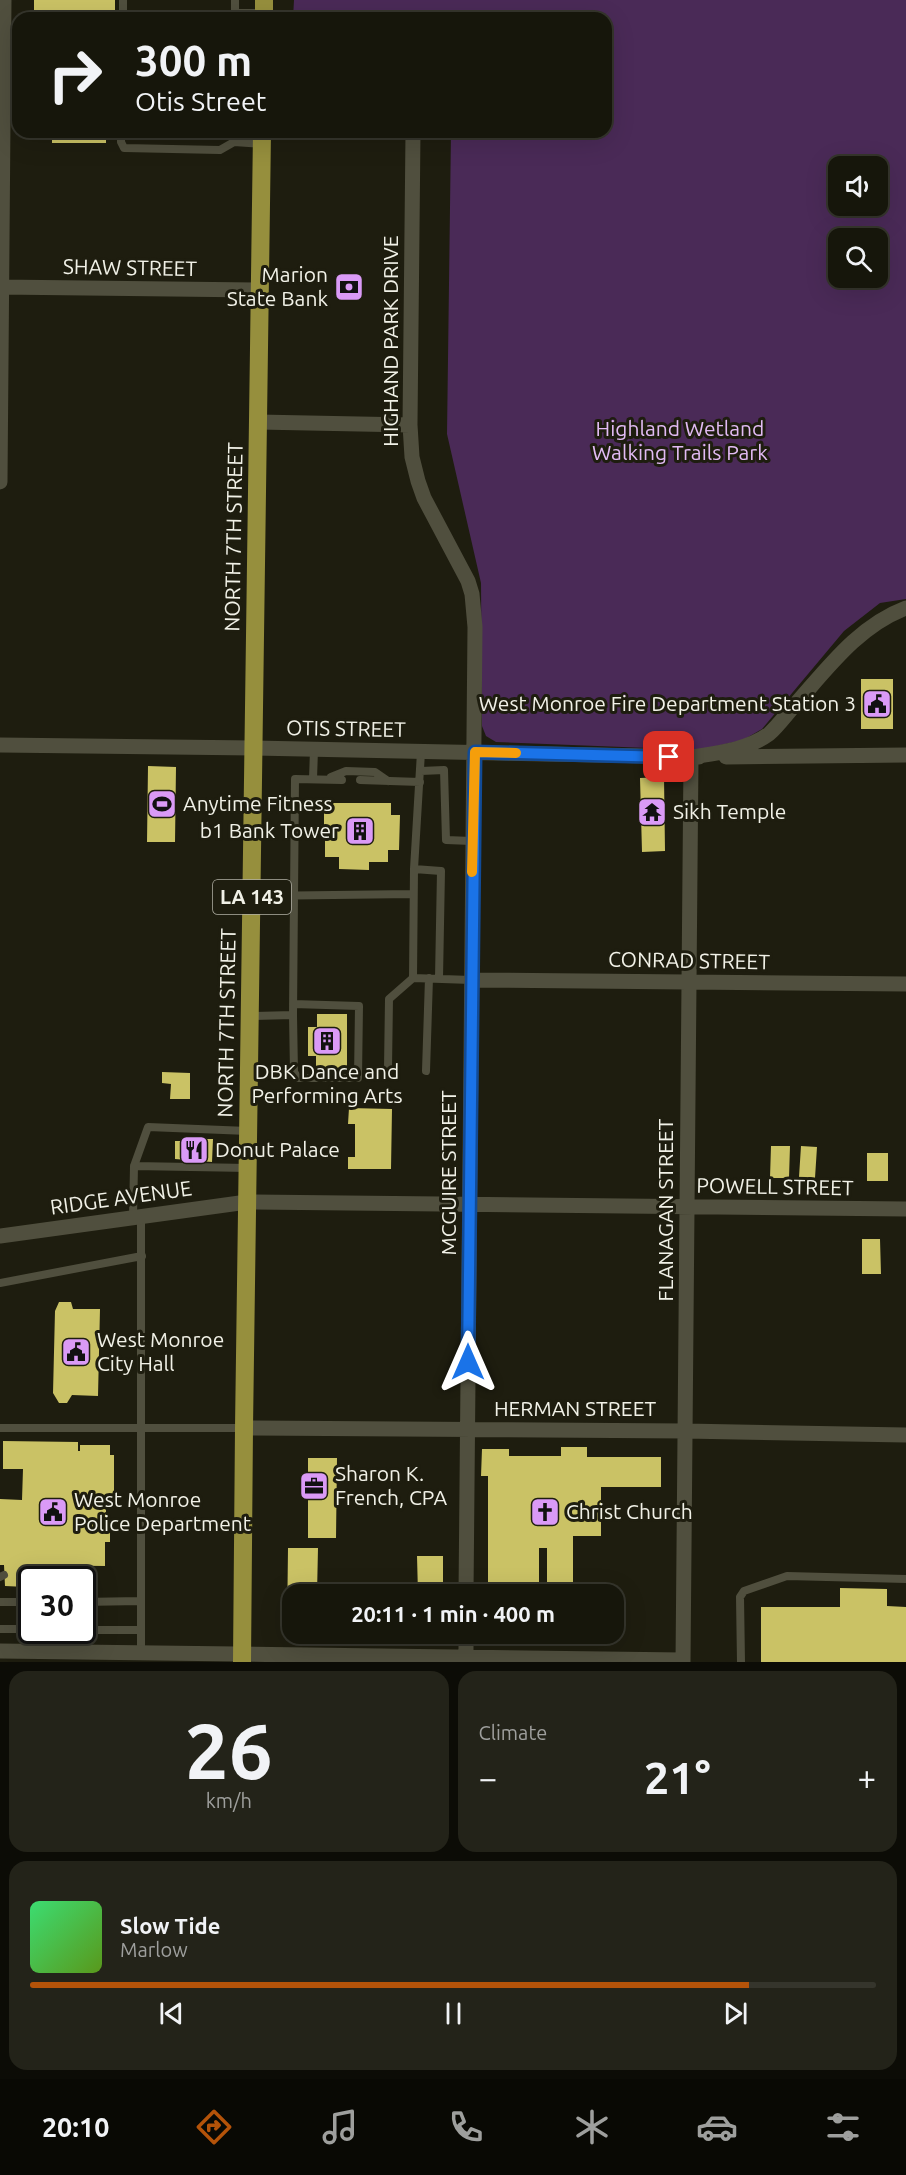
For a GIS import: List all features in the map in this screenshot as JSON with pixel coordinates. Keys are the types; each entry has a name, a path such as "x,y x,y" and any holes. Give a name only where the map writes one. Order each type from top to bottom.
{"main road":[{"name":"NORTH 7TH STREET","path":"242,1658 262,138"}],"street":[{"path":"0,483 4,0"},
{"name":"HIGHAND PARK DRIVE","path":"413,138 410,425 412,457 418,481 429,507 461,565 472,594 475,627 475,752"},
{"name":"SHAW STREET","path":"1,287 260,290"},
{"path":"258,422 410,425"},
{"name":"OTIS STREET","path":"691,758 726,752 769,734 850,643 883,618 906,608"},
{"name":"OTIS STREET","path":"0,745 475,752 691,758 906,755"},
{"name":"MCGUIRE STREET","path":"466,1584 472,840 475,752"},
{"name":"FLANAGAN STREET","path":"683,1661 691,758"},
{"name":"CONRAD STREET","path":"471,980 906,984"},
{"name":"POWELL STREET","path":"247,1202 906,1209"},
{"name":"RIDGE AVENUE","path":"0,1236 247,1202"},
{"name":"HERMAN STREET","path":"244,1428 906,1435"},
{"path":"466,1644 466,1660"},
{"path":"0,1651 35,1657 141,1653 196,1658 683,1661"}],"lane":[{"path":"121,138 124,148 220,150 234,142 262,138"},
{"path":"313,779 314,750"},
{"path":"413,978 413,894 421,752"},
{"path":"421,771 444,770 446,840 472,840"},
{"path":"326,779 346,771 375,772 388,781"},
{"path":"292,1004 360,1006 358,1078 297,1078 294,1072 292,1004 295,779 342,780"},
{"path":"360,780 420,782"},
{"path":"414,869 441,871 439,978"},
{"path":"252,896 413,894"},
{"path":"388,1068 389,999 413,978 471,980"},
{"path":"426,1071 429,978"},
{"path":"250,1016 292,1015"},
{"path":"141,1653 142,1256 134,1166 148,1126 248,1131"},
{"path":"134,1166 248,1168"},
{"path":"0,1283 142,1256"},
{"path":"0,1428 244,1428"},
{"path":"741,1662 740,1597 744,1591 787,1576 906,1579"},
{"path":"96,1602 140,1601"},
{"path":"0,1602 18,1602"},
{"path":"0,1629 18,1629"},
{"path":"96,1630 141,1630"}],"green space":[{"name":"Highland Wetland Walking Trails Park","path":"294,0 906,0 906,599 880,603 844,631 762,729 743,740 699,750 496,742 486,736 482,726 481,583 447,434 451,138 612,138 612,12 293,12"}],"building":[{"path":"34,0 115,0 115,12 34,12"},
{"path":"52,138 106,138 106,143 52,143"},
{"name":"West Monroe Fire Department Station 3","path":"861,679 893,679 893,729 861,729"},
{"name":"Anytime Fitness","path":"148,766 176,767 175,842 147,842"},
{"path":"664,777 665,851 642,852 640,778"},
{"name":"b1 Bank Tower","path":"324,803 391,803 391,815 400,815 399,850 388,850 388,862 369,862 369,870 339,869 339,857 325,857 325,837 321,837 321,825 324,825"},
{"name":"DBK Dance and Performing Arts","path":"317,1014 347,1014 347,1068 316,1068 316,1056 308,1056 308,1027 317,1027"},
{"path":"162,1072 190,1073 190,1099 170,1099 171,1084 162,1083"},
{"path":"349,1108 392,1109 391,1169 348,1169 348,1157 355,1157 355,1124 348,1124"},
{"name":"Donut Palace","path":"193,1139 213,1139 212,1162 175,1159 175,1141 193,1141"},
{"path":"771,1146 790,1146 789,1178 770,1178"},
{"path":"801,1146 817,1147 815,1178 799,1177"},
{"path":"867,1153 888,1153 888,1181 867,1181"},
{"path":"862,1239 880,1239 881,1274 862,1274"},
{"name":"West Monroe City Hall","path":"59,1302 71,1302 73,1309 100,1309 98,1396 72,1395 67,1403 59,1403 53,1393 55,1311"},
{"name":"West Monroe Police Department","path":"3,1441 78,1442 78,1451 80,1451 80,1445 110,1445 110,1455 114,1455 114,1501 106,1501 106,1523 110,1523 110,1542 105,1542 105,1566 18,1566 18,1587 5,1586 4,1565 0,1565 0,1499 22,1500 23,1469 3,1469"},
{"name":"Christ Church","path":"561,1447 587,1447 587,1457 661,1457 661,1487 601,1487 601,1536 573,1536 573,1584 547,1584 547,1548 539,1548 539,1584 488,1584 488,1476 481,1476 482,1449 509,1449 509,1456 561,1456"},
{"path":"308,1458 337,1458 336,1538 308,1538"},
{"path":"288,1548 318,1548 317,1584 288,1584"},
{"path":"417,1556 443,1556 443,1584 418,1584"},
{"path":"840,1588 887,1589 887,1606 906,1607 906,1662 761,1662 761,1607 840,1607"}],"slow traffic":[{"path":"472,872 475,752 516,753"}],"place":[{"name":"Marion State Bank","path":"349,287"},
{"name":"West Monroe Fire Department Station 3","path":"877,704"},
{"name":"Anytime Fitness","path":"162,804"},
{"name":"Sikh Temple","path":"652,812"},
{"name":"b1 Bank Tower","path":"360,831"},
{"name":"DBK Dance and Performing Arts","path":"327,1041"},
{"name":"Donut Palace","path":"194,1150"},
{"name":"West Monroe City Hall","path":"76,1352"},
{"name":"Sharon K. French, CPA","path":"314,1486"},
{"name":"West Monroe Police Department","path":"53,1512"},
{"name":"Christ Church","path":"545,1512"}],"route":[{"path":"468,1362 475,752 669,757"}]}
